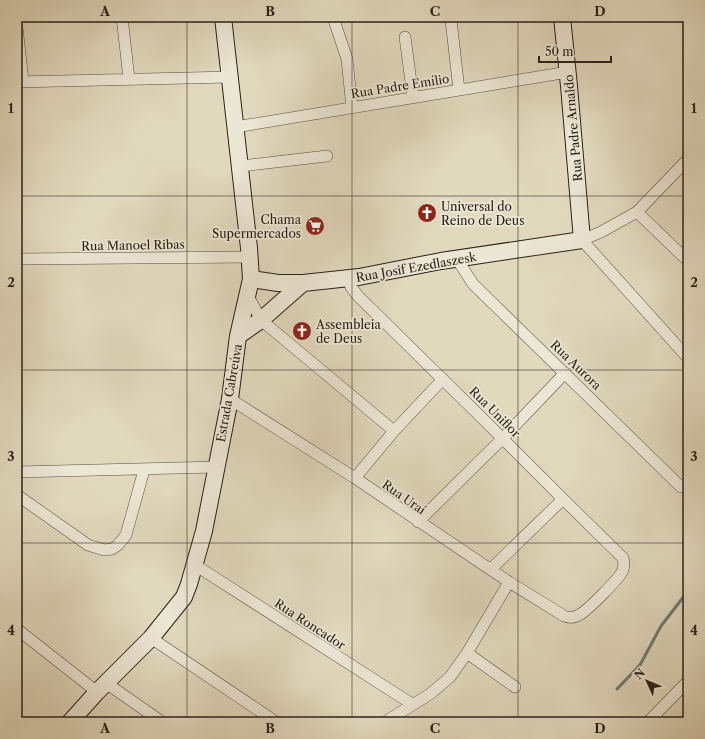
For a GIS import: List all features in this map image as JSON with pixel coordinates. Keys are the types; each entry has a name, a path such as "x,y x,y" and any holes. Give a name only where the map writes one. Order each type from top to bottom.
{"main road":[{"name":"Estrada Cabreúva","path":"70,722 151,638 184,597 195,565 204,531 230,399 238,336 249,286 250,257 223,17"},
{"name":"Rua Padre Arnaldo","path":"562,17 582,240"},
{"name":"Rua Josif Ezedlaszesk","path":"249,286 278,283 303,283 348,278 457,259 582,240"},
{"path":"238,336 261,320 303,283"}],"street":[{"path":"122,17 129,79"},
{"path":"333,17 347,59 352,108"},
{"path":"452,20 459,90"},
{"path":"17,28 20,82 230,77"},
{"path":"405,37 413,97"},
{"name":"Rua Padre Emílio","path":"236,127 568,72"},
{"path":"240,166 327,156"},
{"path":"688,159 637,212 601,232 582,240 688,358"},
{"path":"637,212 688,261"},
{"name":"Rua Manoel Ribas","path":"17,259 250,257"},
{"name":"Rua Aurora","path":"457,259 473,284 685,486"},
{"name":"Rua Uniflor","path":"348,278 351,287 358,296 623,558 623,570 619,576 579,615 570,618 564,616"},
{"path":"249,286 261,320 394,431"},
{"path":"418,522 503,438 565,373"},
{"path":"355,478 394,431 443,379"},
{"name":"Rua Uraí","path":"230,399 355,478 418,522 564,616"},
{"path":"17,472 216,467"},
{"path":"17,495 88,545 104,550 112,549 118,545 126,535 144,470"},
{"path":"491,569 563,499"},
{"name":"Rua Roncador","path":"195,565 412,704"},
{"path":"385,722 430,694 450,677 467,653 509,582"},
{"path":"17,629 102,688 162,722"},
{"path":"151,638 276,722"},
{"path":"467,653 515,687"},
{"path":"648,722 688,681"}],"waterway":[{"path":"617,689 640,665 661,626 688,591"}],"place":[{"name":"Universal do Reino de Deus","path":"427,213"},
{"name":"Chama Supermercados","path":"315,226"},
{"name":"Assembleia de Deus","path":"302,331"}]}
